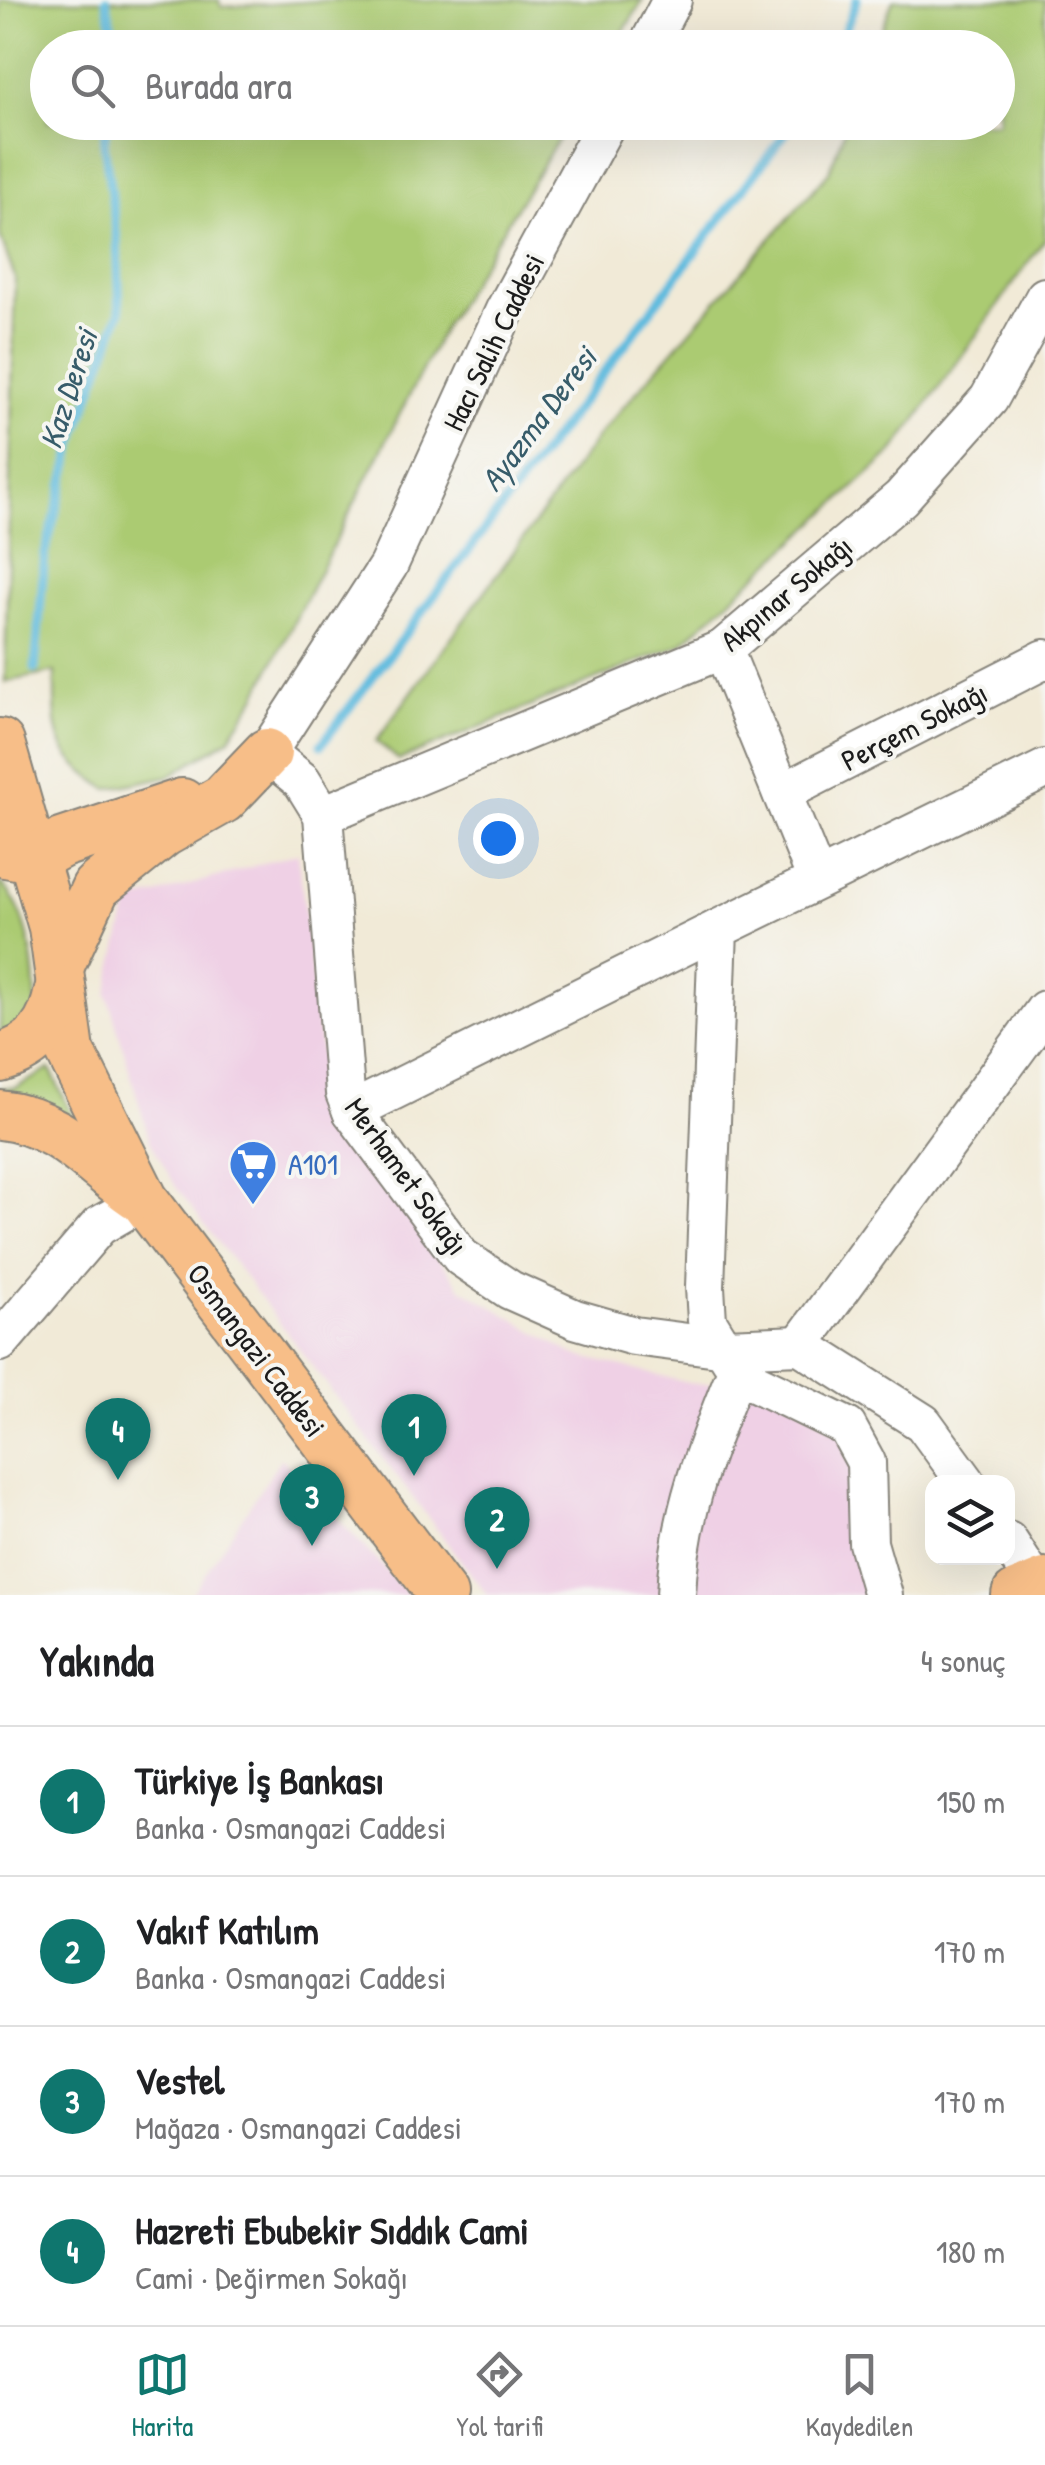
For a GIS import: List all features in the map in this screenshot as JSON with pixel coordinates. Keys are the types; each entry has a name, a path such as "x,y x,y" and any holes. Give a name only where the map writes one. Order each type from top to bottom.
{"main road":[{"path":"17,856 207,794 266,754"},
{"path":"0,1058 27,1048 47,1030 58,981 96,887 163,833 224,798 266,754"},
{"path":"5,763 42,806 72,814 148,816"},
{"name":"Osmangazi Caddesi","path":"5,763 17,856 53,927 70,1051 144,1200 443,1595"},
{"name":"Osmangazi Caddesi","path":"0,1115 44,1124 59,1132 99,1169 144,1200"}],"street":[{"path":"656,30 672,0"},
{"name":"Hacı Salih Caddesi","path":"266,754 388,566 506,310 597,140"},
{"name":"Akpınar Sokağı","path":"323,815 723,649 901,498 989,399 1045,298"},
{"path":"723,649 816,877"},
{"name":"Perçem Sokağı","path":"782,793 1045,659"},
{"path":"266,754 302,781 323,815"},
{"path":"352,1111 816,877 1042,777"},
{"name":"Merhamet Sokağı","path":"323,815 340,1070 352,1111 461,1257 510,1290 575,1319 731,1361"},
{"path":"718,929 707,1321 731,1361 847,1428 866,1462 868,1544 883,1595"},
{"path":"731,1361 800,1345 1045,1010"},
{"path":"0,1342 99,1226 144,1200"},
{"path":"800,1345 924,1423 961,1475"},
{"path":"676,1595 678,1547 731,1361"},
{"path":"1015,1553 1035,1589"}],"shaded area":[{"path":"298,853 327,1107 461,1288 574,1355 689,1383 773,1388 881,1463 879,1595 487,1595 176,1187 150,1141 107,993 129,903"},
{"path":"281,1458 409,1595 191,1595"}],"green space":[{"path":"0,0 219,0 221,7 336,0 643,0 624,30 30,30 30,140 558,140 446,323 256,697 229,739 169,776 108,789 76,764 60,740 55,672 5,682 15,278 0,236"},
{"path":"893,0 1045,0 1045,239 894,451 680,645 399,760 376,741 598,436 829,172 841,140 1015,140 1015,30 882,30"},
{"path":"0,881 25,924 36,1009 0,1047"},
{"path":"50,1069 91,1154 0,1106 0,1088 15,1088"}],"waterway":[{"name":"Kaz Deresi","path":"106,0 113,30"},
{"name":"Ayazma Deresi","path":"845,30 857,0"},
{"name":"Kaz Deresi","path":"35,669 45,553 77,433 120,312 117,239 104,140"},
{"name":"Ayazma Deresi","path":"321,745 780,140"}],"place":[{"name":"A101","path":"253,1206"},
{"name":"Türkiye İş Bankası","path":"414,1476"},
{"name":"Hazreti Ebubekir Sıddık Cami","path":"118,1480"},
{"name":"Vestel","path":"312,1546"},
{"name":"Vakıf Katılım","path":"497,1569"}]}
